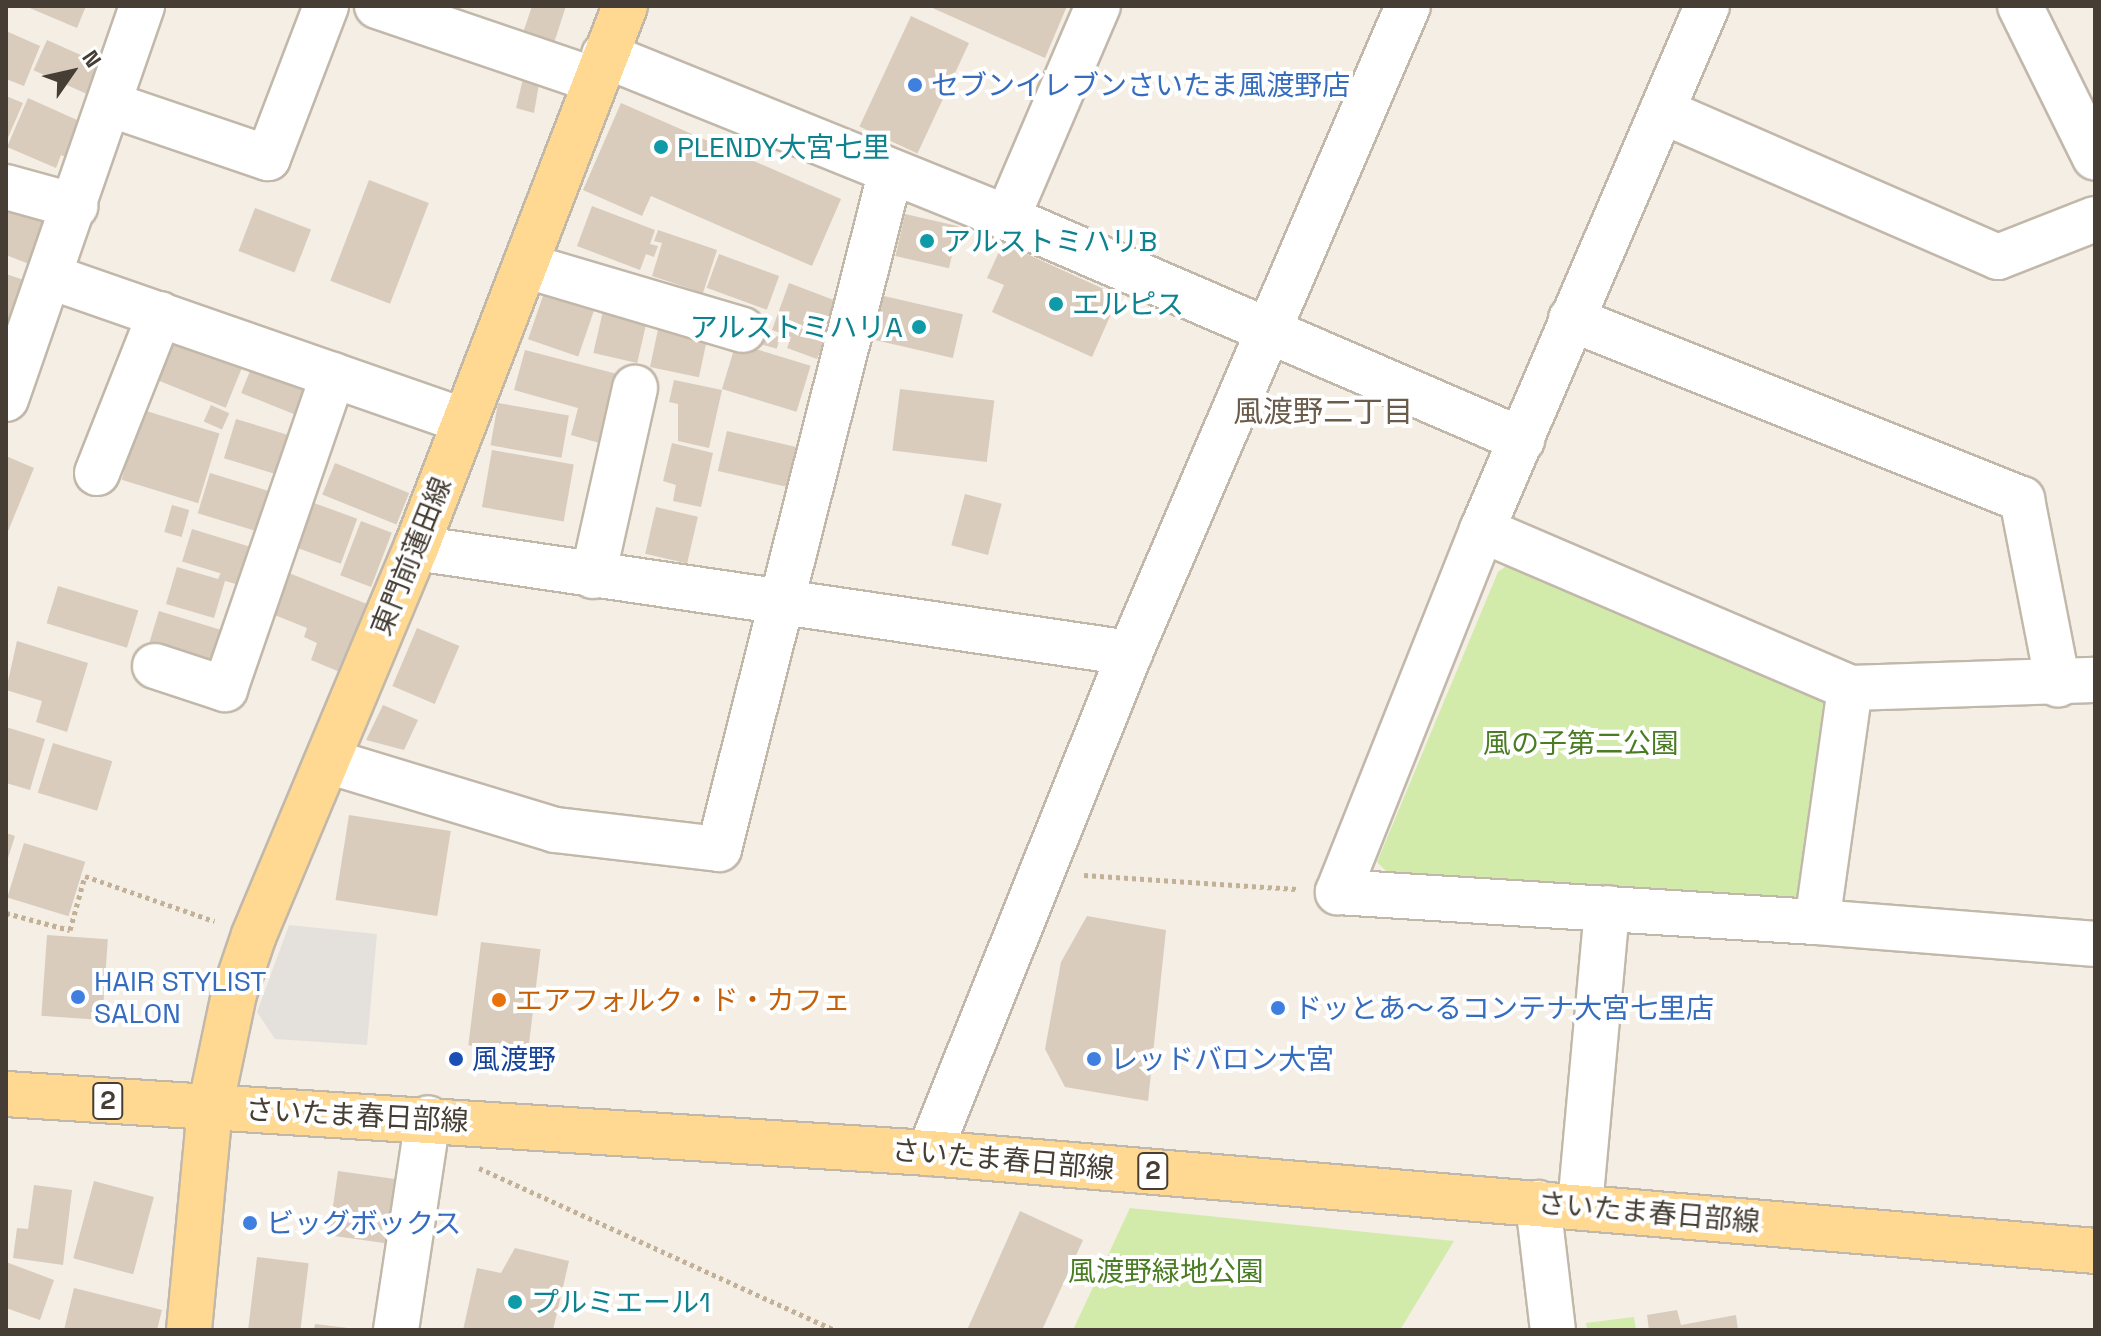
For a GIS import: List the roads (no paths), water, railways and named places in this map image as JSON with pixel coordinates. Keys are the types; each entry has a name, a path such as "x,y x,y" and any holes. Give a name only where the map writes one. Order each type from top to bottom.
{"main road":[{"name":"東門前蓮田線","path":"189,1330 219,1044 254,935 416,548 625,6"},
{"name":"さいたま春日部線","path":"6,1094 210,1108 426,1131 929,1153 2095,1251"}],"street":[{"path":"6,399 51,277 142,6"},
{"path":"109,104 268,158 326,6"},
{"path":"377,6 599,67 1007,218 1522,440"},
{"path":"1007,218 1098,6"},
{"path":"929,1153 1130,653 1408,6"},
{"path":"1707,6 1482,530 1338,892 1817,922 2095,944"},
{"path":"2020,6 2092,145"},
{"path":"1662,111 1998,257 2095,219"},
{"path":"328,761 555,830 719,849 890,174"},
{"path":"6,187 75,206"},
{"path":"527,266 743,330"},
{"path":"51,277 465,421"},
{"path":"97,473 160,314"},
{"path":"1482,530 1850,688 2077,683 2022,499 1571,319"},
{"path":"155,666 225,689 333,375"},
{"path":"593,576 635,388"},
{"path":"416,548 1130,653"},
{"path":"1817,922 1850,688"},
{"path":"1553,1330 1559,1204 1607,908"},
{"path":"396,1330 426,1131"}],"place":[{"name":"セブンイレブンさいたま風渡野店","path":"915,85"},
{"name":"PLENDY大宮七里","path":"661,147"},
{"name":"アルストミハリB","path":"927,241"},
{"name":"エルピス","path":"1056,304"},
{"name":"アルストミハリA","path":"919,327"},
{"name":"HAIR STYLIST SALON","path":"78,997"},
{"name":"エアフォルク・ド・カフェ","path":"499,1000"},
{"name":"ドッとあ～るコンテナ大宮七里店","path":"1278,1008"},
{"name":"風渡野","path":"456,1059"},
{"name":"レッドバロン大宮","path":"1094,1059"},
{"name":"ビッグボックス","path":"250,1223"},
{"name":"プルミエール1","path":"515,1302"}],"district":[{"name":"風渡野二丁目","path":"1323,412"}],"park label":[{"name":"風の子第二公園","path":"1581,743"},
{"name":"風渡野緑地公園","path":"1166,1271"}]}
